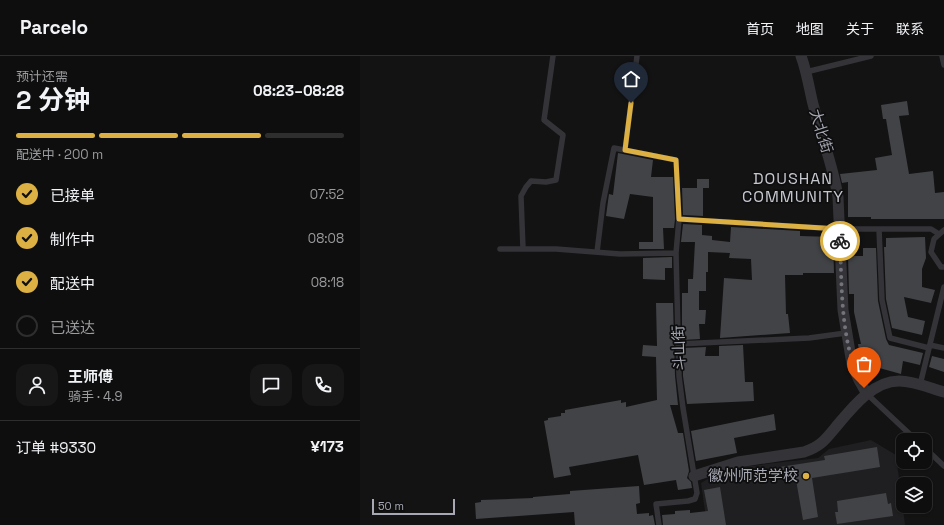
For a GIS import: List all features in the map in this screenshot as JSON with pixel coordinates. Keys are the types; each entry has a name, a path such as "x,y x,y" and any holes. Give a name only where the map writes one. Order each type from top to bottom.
{"street":[{"name":"大北街","path":"801,56 836,183 842,310 852,364 867,394"},
{"path":"694,476 738,462 813,450 821,445 848,412 867,394 880,386 893,382 906,382 944,392"}],"lane":[{"path":"523,249 521,196 531,181 546,182 556,180 563,135 544,120 553,56"},
{"path":"597,252 603,203 614,148 625,150 637,56"},
{"path":"806,72 871,56"},
{"path":"942,56 944,64"},
{"name":"斗山街","path":"625,150 676,160 679,219 676,253 679,376 697,493 694,499 688,502 656,504 659,525"},
{"path":"679,219 839,229 931,229 942,232"},
{"path":"879,229 882,300 890,338 944,348"},
{"path":"942,232 934,239 931,252 941,266 944,267"},
{"path":"500,249 556,249 620,254 676,253"},
{"path":"920,386 944,287"},
{"path":"678,344 809,338 846,333"},
{"path":"867,394 909,433"},
{"path":"932,455 944,466"}],"shaded area":[{"name":"徽州师范学校","path":"871,440 896,455 896,469 898,469 899,477 896,477 896,513 903,513 905,525 707,525 701,483 725,469 818,458 829,449"}],"building":[{"path":"907,101 909,115 899,116 909,174 933,171 935,193 944,192 944,219 871,219 871,217 848,217 848,182 842,183 840,174 877,170 875,158 892,155 886,119 883,119 881,105"},
{"path":"618,153 653,160 651,177 673,177 674,228 663,228 664,249 639,249 639,242 653,242 653,197 630,194 624,219 606,216 609,194 613,195"},
{"path":"697,179 709,179 709,188 697,188"},
{"path":"682,188 703,188 703,216 683,215"},
{"path":"683,224 702,225 702,235 712,236 712,240 730,242 731,227 800,231 800,236 833,237 834,273 803,273 803,275 785,275 786,314 788,314 790,333 720,338 724,278 752,280 751,259 729,258 730,253 708,252 706,291 699,291 699,310 706,310 705,324 699,324 700,339 682,340 682,293 688,293 688,279 693,279 695,242 681,242"},
{"path":"925,237 926,258 922,269 922,287 935,290 931,303 904,297 908,317 925,321 922,335 892,328 886,299 884,247 886,247 886,238"},
{"path":"863,248 876,248 878,301 886,339 889,345 923,353 920,365 903,361 901,374 865,364 860,357 858,344 861,344 854,312 854,294 849,294 848,256 863,256"},
{"path":"672,257 672,268 665,268 665,280 643,279 643,258"},
{"path":"656,303 673,303 675,376 678,405 670,405 678,433 683,433 689,471 687,478 691,482 692,488 678,490 676,480 644,485 638,455 569,467 571,475 554,478 544,421 548,420 548,418 561,416 561,413 565,413 565,410 621,400 621,403 626,402 626,407 657,400 656,357 642,356 643,345 657,346"},
{"path":"743,345 745,382 753,382 754,401 687,404 683,376 683,348 706,347 705,356 719,356 719,346"},
{"path":"932,356 944,359 944,372 929,367"},
{"path":"774,414 776,430 734,438 737,453 696,461 691,431"},
{"path":"877,447 880,467 812,478 818,517 803,520 795,474 781,476 780,467 825,460 824,456"},
{"path":"639,486 640,503 636,504 637,514 649,513 649,516 653,515 655,525 575,525 574,512 476,519 475,503 481,502 481,500 533,498 570,494 570,491"},
{"path":"720,487 726,525 663,525 662,515 675,514 675,511 690,510 690,513 708,511 704,490"},
{"path":"886,493 888,504 891,503 893,516 837,524 835,512 838,512 837,501"}],"way so far":[{"path":"840,241 842,310 852,364 864,388"}],"place":[{"name":"徽州师范学校","path":"806,476"}],"district":[{"name":"DOUSHAN COMMUNITY","path":"793,187"}],"route":[{"path":"631,103 625,150 676,160 679,219 839,229 840,241"}]}
